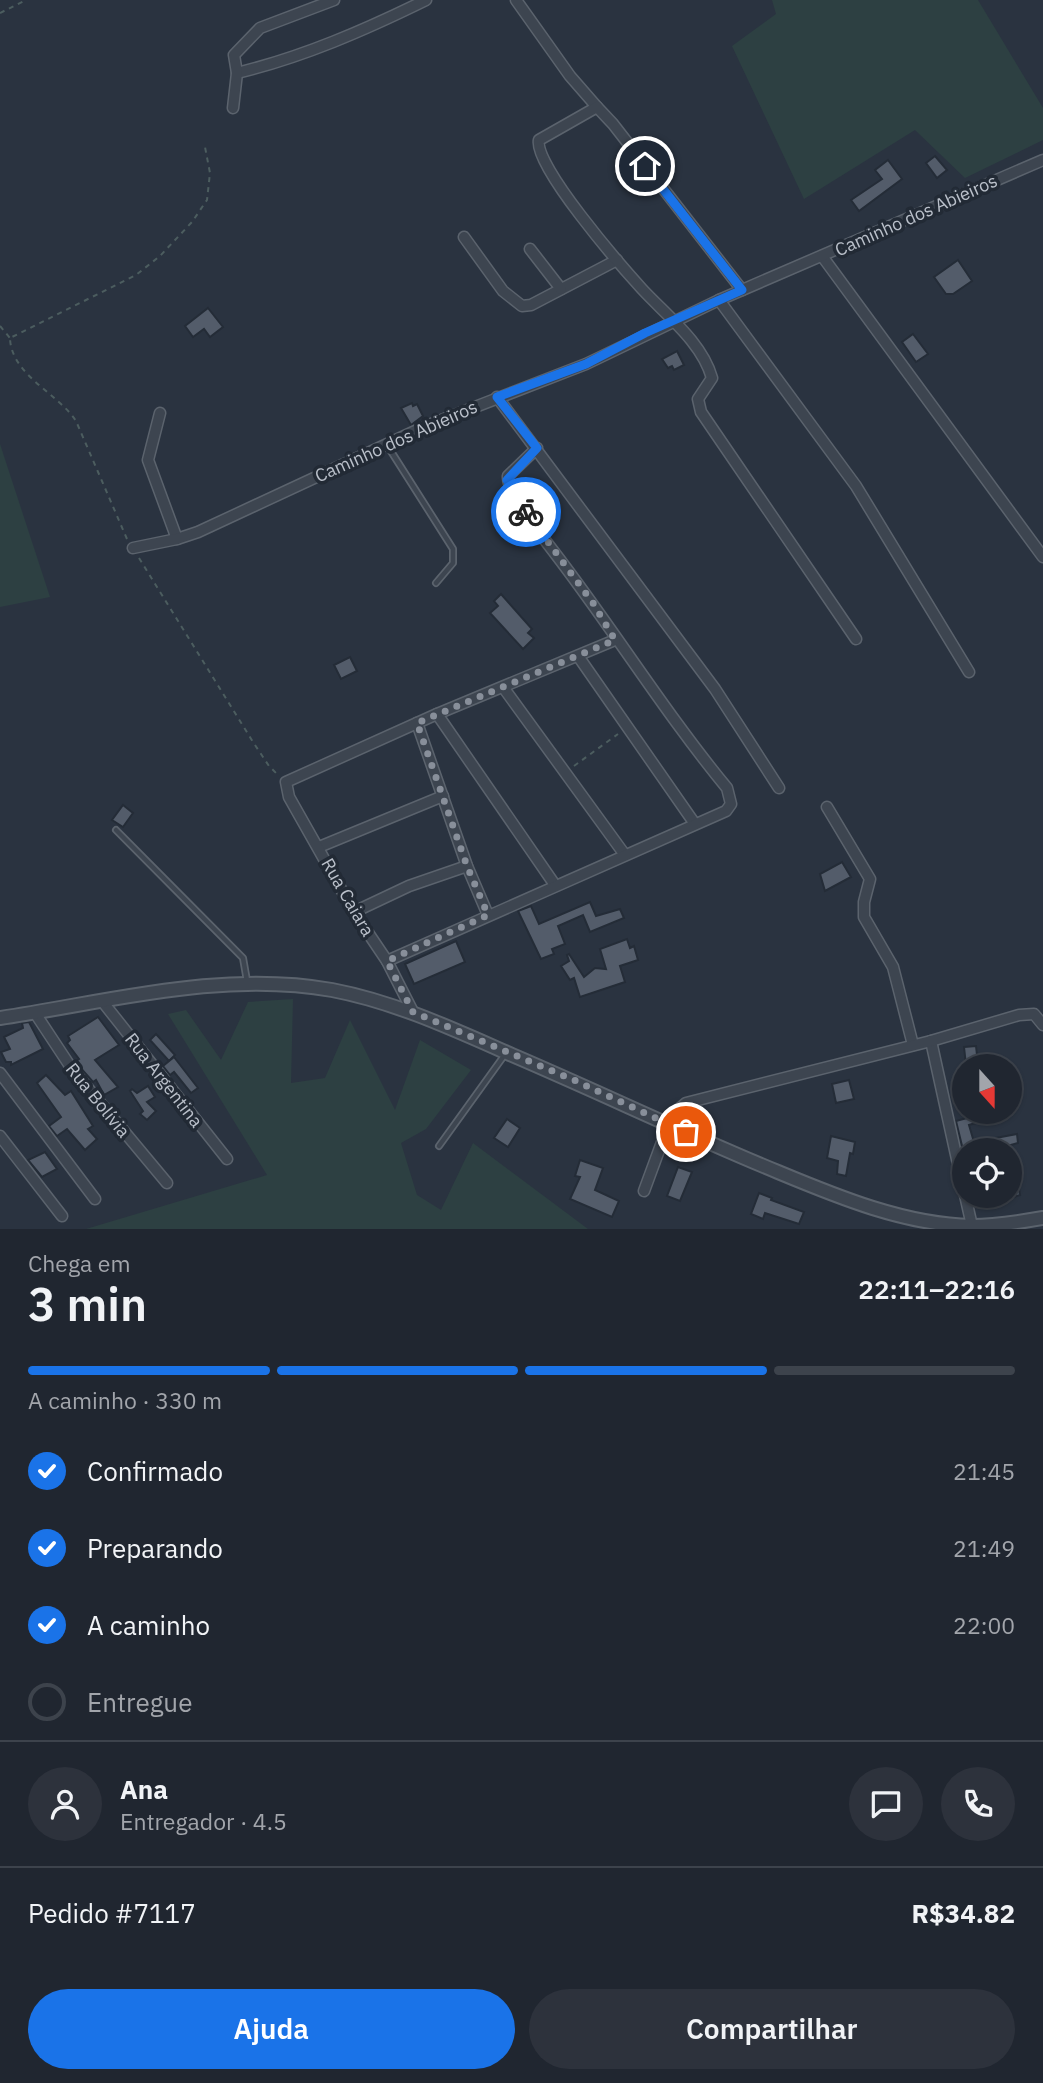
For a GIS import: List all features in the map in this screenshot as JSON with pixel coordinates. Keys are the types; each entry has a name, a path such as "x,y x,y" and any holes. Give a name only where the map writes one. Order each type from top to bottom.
{"street":[{"path":"233,108 237,73 234,55 260,28 334,0"},
{"path":"237,73 283,62 386,20 426,0"},
{"path":"516,0 570,76 613,124 742,290"},
{"path":"597,107 541,138 538,146 556,181 617,260 644,291 676,320 712,375 698,399 701,412 856,639"},
{"name":"Caminho dos Abieiros","path":"133,548 177,539 386,444 497,397 586,364 719,300 1043,160"},
{"path":"464,237 503,291 518,304 531,305 617,260"},
{"path":"530,249 561,289"},
{"path":"822,256 1005,509 1043,557"},
{"path":"719,300 856,486 968,672"},
{"path":"497,397 715,689 779,788"},
{"path":"160,412 148,460 177,539"},
{"path":"387,961 726,811 731,804 731,795 615,640 604,619 538,530 508,484 510,474 537,448"},
{"path":"488,915 467,866 417,723 615,640"},
{"path":"578,656 695,824"},
{"path":"503,687 625,855"},
{"path":"437,714 555,885"},
{"name":"Rua Caiara","path":"413,1012 387,961 354,912 289,797 286,782 417,723"},
{"path":"319,847 443,796"},
{"path":"827,807 870,880 864,902 864,917 893,967 913,1045"},
{"path":"354,912 409,886 467,866"},
{"path":"0,1018 147,993 248,985 303,986 332,990 413,1012 669,1123 703,1142 836,1196 922,1220 972,1226 1043,1218"},
{"name":"Rua Argentina","path":"102,1001 227,1159"},
{"name":"Rua Bolívia","path":"34,1013 72,1069 167,1183"},
{"path":"644,1191 675,1111 694,1100 1029,1014 1038,1016 1043,1025"},
{"path":"931,1041 953,1138"},
{"path":"0,1073 95,1199"},
{"path":"0,1136 62,1216"},
{"path":"968,1208 972,1226"}],"lane":[{"path":"386,444 453,549 453,562 436,583"},
{"path":"116,830 243,958 248,985"},
{"path":"439,1146 507,1052"}],"path":[{"path":"0,13 26,0"},
{"path":"0,326 10,338"},
{"path":"565,773 627,727"}],"shaded area":[{"path":"772,0 978,0 1043,108 1043,140 965,178 915,130 804,199 732,46 776,14"},
{"path":"0,444 50,597 0,607"},
{"path":"293,999 291,1083 325,1078 350,1020 395,1110 420,1040 471,1070 426,1129 401,1143 417,1195 441,1210 473,1143 588,1229 86,1229 267,1175 168,1014 186,1010 221,1060 248,1002"}],"building":[{"path":"935,156 947,170 937,178 926,163"},
{"path":"888,160 902,179 859,211 851,200 882,179 875,170"},
{"path":"958,260 972,281 953,294 946,294 934,277"},
{"path":"208,308 223,327 210,337 204,329 193,337 185,326"},
{"path":"913,334 928,354 916,362 902,342"},
{"path":"677,351 684,365 674,370 672,366 668,368 662,359"},
{"path":"412,403 413,406 417,404 423,416 411,425 401,408"},
{"path":"501,594 532,629 528,633 534,638 523,649 490,613 498,606 494,601"},
{"path":"350,657 357,671 341,679 334,665"},
{"path":"123,805 133,813 123,827 112,820"},
{"path":"842,862 851,877 825,891 820,874"},
{"path":"590,902 596,916 620,909 624,918 590,932 583,915 558,926 565,944 552,949 554,954 541,959 518,911 531,906 539,924"},
{"path":"627,939 630,948 634,946 638,960 620,966 625,982 580,997 574,978 570,980 561,966 569,961 567,955 569,954 584,977 595,968 606,969 600,949"},
{"path":"456,941 465,962 414,984 405,964"},
{"path":"98,1017 119,1045 95,1060 118,1087 104,1095 96,1080 93,1082 78,1065 76,1061 79,1059 67,1043 70,1040 68,1036"},
{"path":"29,1022 43,1049 11,1065 11,1062 6,1062 1,1052 10,1049 4,1037 23,1028 22,1023"},
{"path":"156,1034 175,1055 169,1061 150,1040"},
{"path":"976,1046 977,1054 965,1054 964,1047"},
{"path":"174,1057 198,1088 191,1093 174,1072 170,1075 163,1066"},
{"path":"46,1075 65,1095 71,1091 93,1126 88,1129 97,1139 85,1150 67,1129 57,1136 49,1126 61,1117 37,1083"},
{"path":"849,1080 854,1099 836,1103 832,1084"},
{"path":"148,1086 155,1097 147,1102 156,1111 147,1120 140,1114 143,1111 130,1091 132,1089 137,1093"},
{"path":"507,1119 520,1128 508,1147 494,1138"},
{"path":"957,1124 972,1124 969,1125 973,1138 960,1138"},
{"path":"1017,1134 1017,1138 996,1138"},
{"path":"831,1136 855,1142 846,1176 837,1174 838,1161 827,1158"},
{"path":"45,1152 57,1169 42,1177 28,1160"},
{"path":"580,1160 603,1168 595,1190 619,1201 612,1217 570,1199 580,1177 575,1176"},
{"path":"678,1167 692,1172 680,1201 667,1196"},
{"path":"759,1193 804,1212 799,1224 765,1213 763,1219 751,1214"}],"way so far":[{"path":"526,512 593,603 615,640 417,723 467,866 488,915 387,961 413,1012 576,1081 686,1132"}],"route":[{"path":"526,512 507,480 537,448 497,397 577,368 645,333 742,290 645,166"}]}
